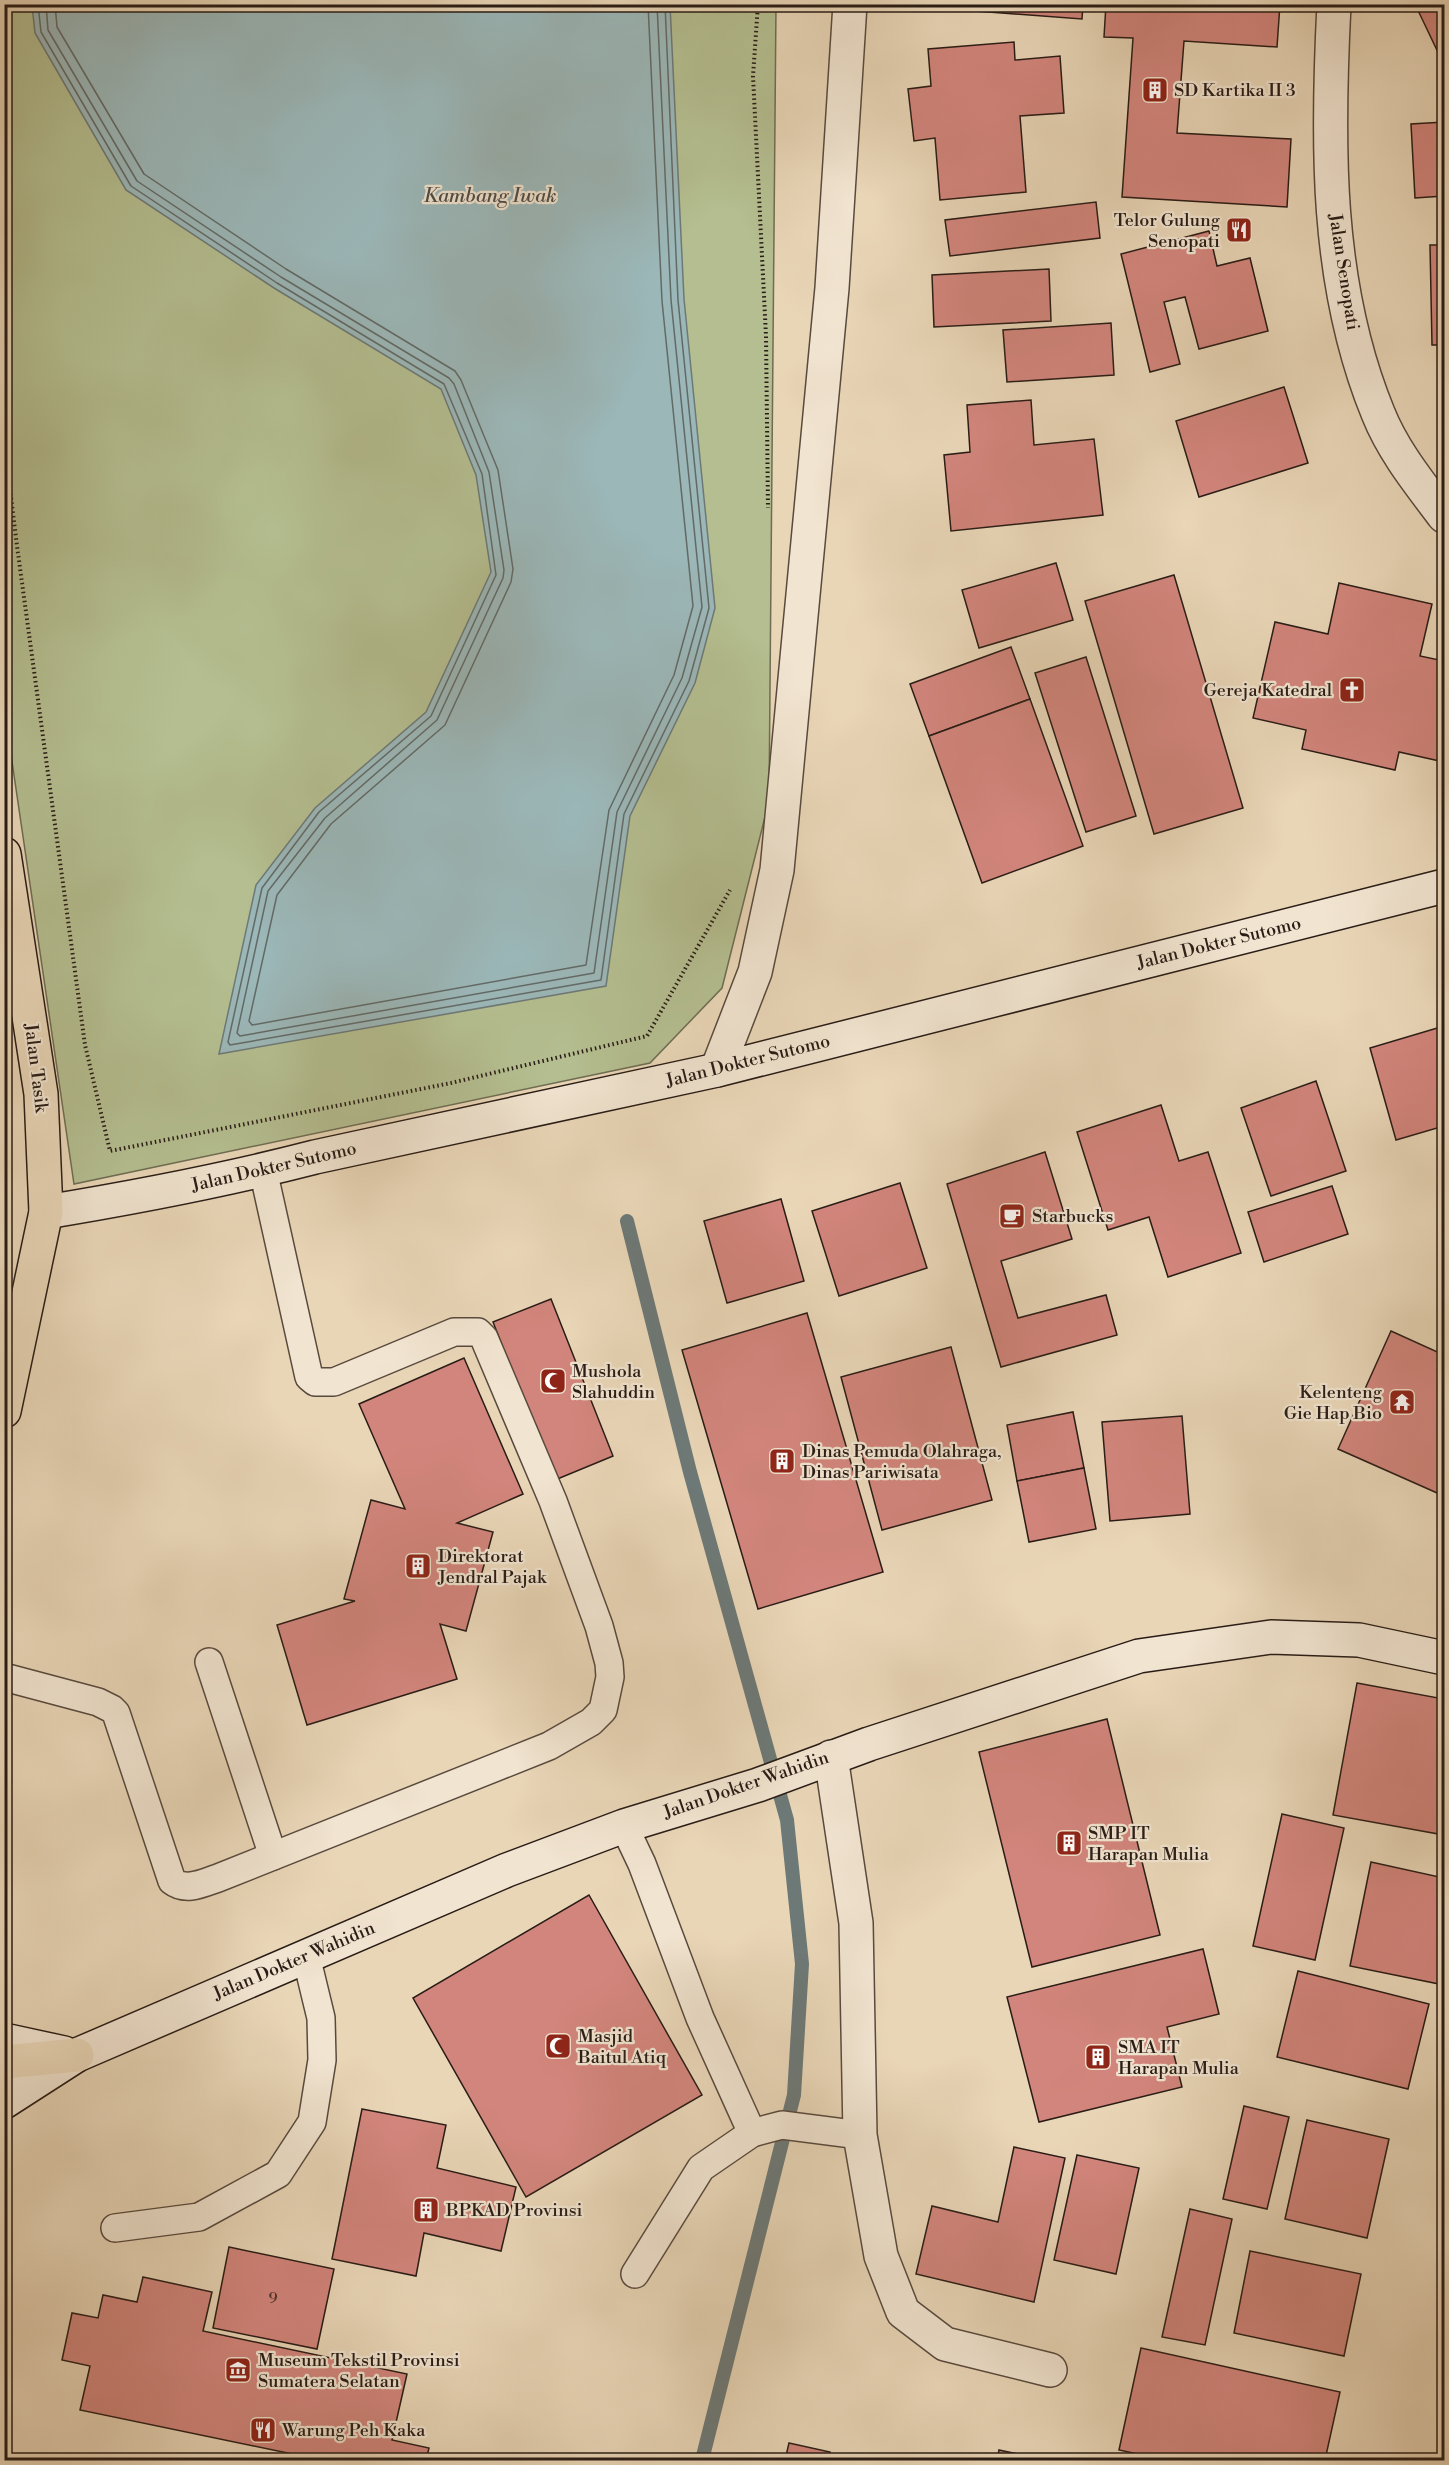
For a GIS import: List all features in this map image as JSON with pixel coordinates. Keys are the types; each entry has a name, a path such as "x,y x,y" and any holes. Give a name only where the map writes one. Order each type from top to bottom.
{"main road":[{"name":"Jalan Tasik","path":"4,854 41,1094 46,1212 4,1411"},
{"path":"4,2062 77,2055"}],"street":[{"path":"717,1070 755,972 777,870 832,288 850,4"},
{"name":"Jalan Senopati","path":"1334,4 1330,91 1333,195 1345,304 1359,360 1378,415 1405,463 1444,516"},
{"name":"Jalan Dokter Sutomo","path":"46,1212 135,1197 263,1170 327,1154 717,1070 1444,885"},
{"name":"Jalan Dokter Wahidin","path":"4,2102 77,2055 507,1870 624,1826 758,1785 831,1757 1139,1656 1271,1636 1359,1640 1444,1658"},
{"path":"831,1757 856,1923 860,2135 880,2256 903,2312 945,2344 1050,2370"},
{"path":"4,2040 77,2055"}],"lane":[{"path":"4,1677 98,1702 116,1713 172,1881 179,1886 190,1887 549,1746 591,1722 603,1710 610,1677 599,1626 553,1501 484,1338 478,1332 454,1332 334,1382 315,1382 309,1377 263,1170"},
{"path":"209,1662 273,1856"},
{"path":"624,1826 642,1864 700,2018 752,2133"},
{"path":"115,2228 199,2217 278,2175 312,2122 322,2060 321,2018 306,1956"},
{"path":"635,2274 701,2168 752,2133 782,2125 860,2135"}],"path":[{"path":"758,4 753,76 766,336 768,511"},
{"path":"4,440 85,1045 110,1151 451,1083 647,1036 731,888"}],"green space":[{"path":"4,5 776,5 769,801 722,988 650,1063 74,1184 4,707"}],"water":[{"name":"Kambang Iwak","path":"32,5 670,5 684,299 715,608 695,683 630,816 606,986 219,1054 256,885 315,808 426,712 491,572 476,475 441,389 274,288 126,190 35,33"}],"building":[{"path":"977,4 1083,4 1082,19 976,11"},
{"name":"SD Kartika II 3","path":"1106,4 1280,4 1277,47 1184,41 1177,133 1291,139 1287,207 1122,197 1133,38 1104,37"},
{"path":"1415,4 1444,4 1444,65"},
{"path":"1014,42 1015,60 1060,56 1064,113 1020,116 1026,192 940,200 935,138 914,141 908,89 931,86 928,49"},
{"path":"1444,122 1444,196 1415,198 1411,124"},
{"path":"1096,202 1100,238 950,256 945,220"},
{"path":"1209,231 1217,266 1250,258 1268,331 1199,349 1185,297 1164,302 1180,364 1150,372 1121,254"},
{"path":"1430,245 1444,245 1444,345 1432,345"},
{"path":"1049,269 1051,321 934,327 932,275"},
{"path":"1111,323 1114,375 1007,382 1003,330"},
{"path":"1284,387 1308,463 1199,497 1176,421"},
{"path":"1031,400 1034,445 1094,439 1103,515 951,531 944,455 970,452 967,405"},
{"path":"1056,563 1073,620 979,648 962,590"},
{"path":"1174,575 1243,808 1154,834 1085,601"},
{"name":"Gereja Katedral","path":"1339,583 1432,604 1420,656 1444,661 1444,762 1399,752 1395,770 1302,749 1306,730 1253,718 1275,622 1328,634"},
{"path":"1011,647 1030,699 929,736 910,684"},
{"path":"1086,657 1136,816 1086,832 1035,673"},
{"path":"1030,699 1083,846 982,883 929,736"},
{"path":"1444,1026 1444,1126 1396,1140 1370,1048"},
{"path":"1316,1081 1346,1171 1271,1196 1241,1108"},
{"path":"1161,1105 1179,1161 1208,1152 1241,1253 1168,1277 1149,1217 1108,1230 1077,1132"},
{"path":"1045,1152 1072,1239 1001,1261 1018,1318 1106,1295 1117,1335 1001,1367 947,1184"},
{"path":"900,1183 927,1268 839,1296 812,1211"},
{"path":"1332,1186 1348,1234 1264,1262 1248,1212"},
{"path":"781,1199 804,1281 727,1303 704,1221"},
{"path":"551,1299 613,1456 555,1480 493,1322"},
{"name":"Dinas Pemuda Olahraga, Dinas Pariwisata","path":"807,1313 883,1572 758,1609 682,1350"},
{"name":"Kelenteng Gie Hap Bio","path":"1391,1331 1444,1355 1444,1496 1338,1449"},
{"path":"951,1347 992,1500 882,1530 841,1377"},
{"name":"Direktorat Jendral Pajak","path":"464,1358 523,1494 457,1523 493,1532 466,1631 440,1624 457,1679 307,1725 277,1625 355,1601 344,1599 371,1500 405,1509 359,1404"},
{"path":"1073,1412 1084,1468 1017,1481 1007,1425"},
{"path":"1182,1416 1190,1514 1110,1521 1102,1422"},
{"path":"1084,1468 1096,1529 1029,1542 1017,1481"},
{"path":"1357,1683 1444,1699 1444,1835 1333,1815"},
{"name":"SMP IT Harapan Mulia","path":"1107,1719 1160,1935 1032,1967 979,1752"},
{"path":"1282,1814 1344,1828 1315,1960 1253,1946"},
{"path":"1371,1862 1444,1878 1444,1985 1350,1966"},
{"name":"Masjid Baitul Atiq","path":"589,1895 702,2095 526,2197 413,1998"},
{"name":"SMA IT Harapan Mulia","path":"1203,1949 1219,2014 1167,2027 1182,2087 1039,2122 1007,1997"},
{"path":"1298,1971 1429,2004 1408,2089 1277,2057"},
{"path":"1244,2106 1289,2117 1267,2209 1223,2199"},
{"name":"BPKAD Provinsi","path":"362,2109 446,2125 437,2168 516,2187 501,2251 424,2233 416,2276 332,2259"},
{"path":"1307,2120 1389,2139 1367,2238 1285,2219"},
{"path":"1014,2147 1065,2158 1034,2302 916,2274 932,2206 998,2222"},
{"path":"1077,2155 1139,2168 1116,2274 1054,2260"},
{"path":"1190,2209 1232,2219 1205,2345 1162,2337"},
{"name":"Museum Tekstil Provinsi Sumatera Selatan","path":"229,2247 334,2269 317,2349 213,2328"},
{"path":"1250,2251 1361,2274 1344,2356 1234,2333"},
{"name":"Museum Tekstil Provinsi Sumatera Selatan","path":"143,2277 212,2292 203,2331 407,2374 392,2440 429,2448 426,2460 321,2460 80,2410 90,2366 62,2360 72,2313 98,2318 103,2295 137,2302"},
{"path":"1141,2348 1340,2392 1325,2460 1165,2460 1119,2450"},
{"path":"789,2443 830,2452 828,2460 785,2460"},
{"path":"999,2450 1047,2460 997,2460"}],"waterway":[{"path":"627,1221 690,1472 787,1820 802,1964 794,2095 702,2460"}],"place":[{"name":"SD Kartika II 3","path":"1155,90"},
{"name":"Telor Gulung Senopati","path":"1239,230"},
{"name":"Gereja Katedral","path":"1352,690"},
{"name":"Starbucks","path":"1012,1216"},
{"name":"Mushola Slahuddin","path":"553,1381"},
{"name":"Kelenteng Gie Hap Bio","path":"1402,1402"},
{"name":"Dinas Pemuda Olahraga, Dinas Pariwisata","path":"782,1461"},
{"name":"Direktorat Jendral Pajak","path":"418,1566"},
{"name":"SMP IT Harapan Mulia","path":"1069,1843"},
{"name":"Masjid Baitul Atiq","path":"558,2046"},
{"name":"SMA IT Harapan Mulia","path":"1098,2057"},
{"name":"BPKAD Provinsi","path":"426,2210"},
{"name":"Museum Tekstil Provinsi Sumatera Selatan","path":"238,2370"},
{"name":"Warung Peh Kaka","path":"263,2430"}]}
